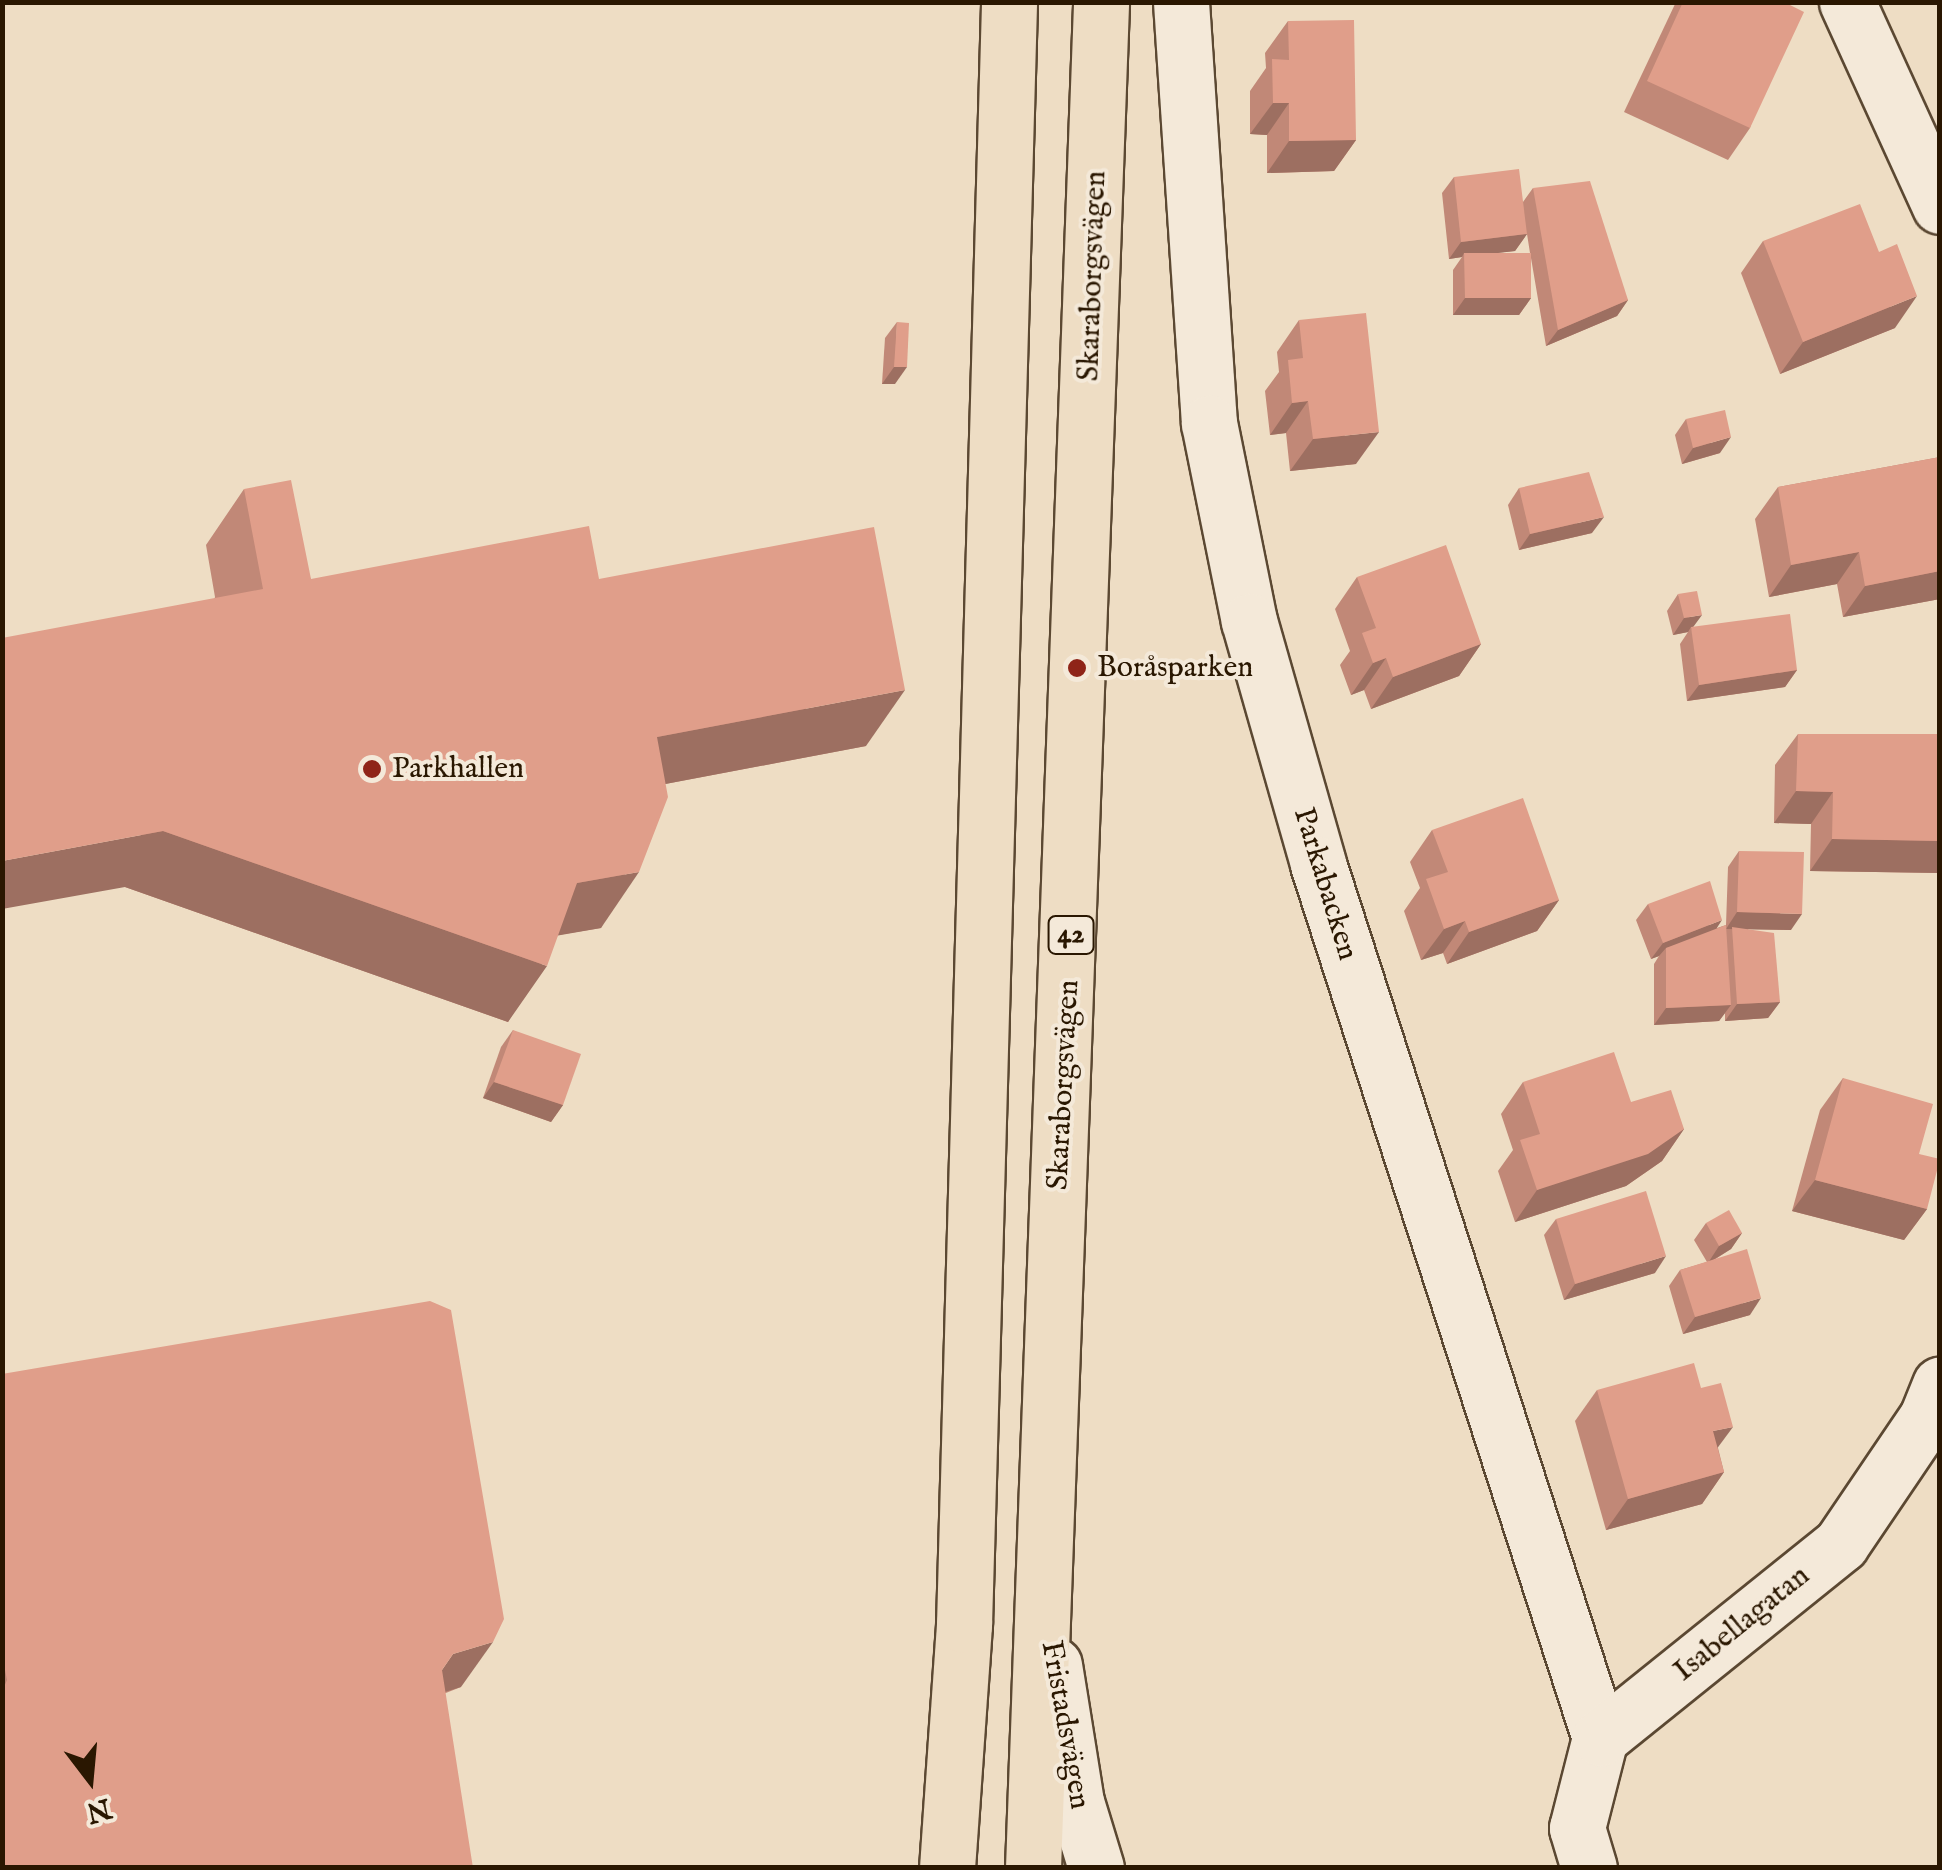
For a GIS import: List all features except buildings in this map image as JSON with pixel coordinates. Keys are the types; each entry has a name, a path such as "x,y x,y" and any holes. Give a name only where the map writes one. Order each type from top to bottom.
{"main road":[{"path":"947,1868 964,1625 1009,2"},
{"name":"Skaraborgsvägen","path":"1033,1868 1040,1580 1068,1017 1101,2"}],"street":[{"name":"Parkabacken","path":"1181,2 1209,422 1248,621 1318,864 1600,1738"},
{"path":"1847,2 1940,206"},
{"name":"Isabellagatan","path":"1600,1738 1842,1544 1927,1416 1940,1384"},
{"name":"Fristadsvägen","path":"1040,1580 1076,1802 1096,1868"},
{"path":"1589,1868 1578,1828 1600,1738"}],"place":[{"name":"Boråsparken","path":"1077,668"},
{"name":"Parkhallen","path":"372,769"}]}
